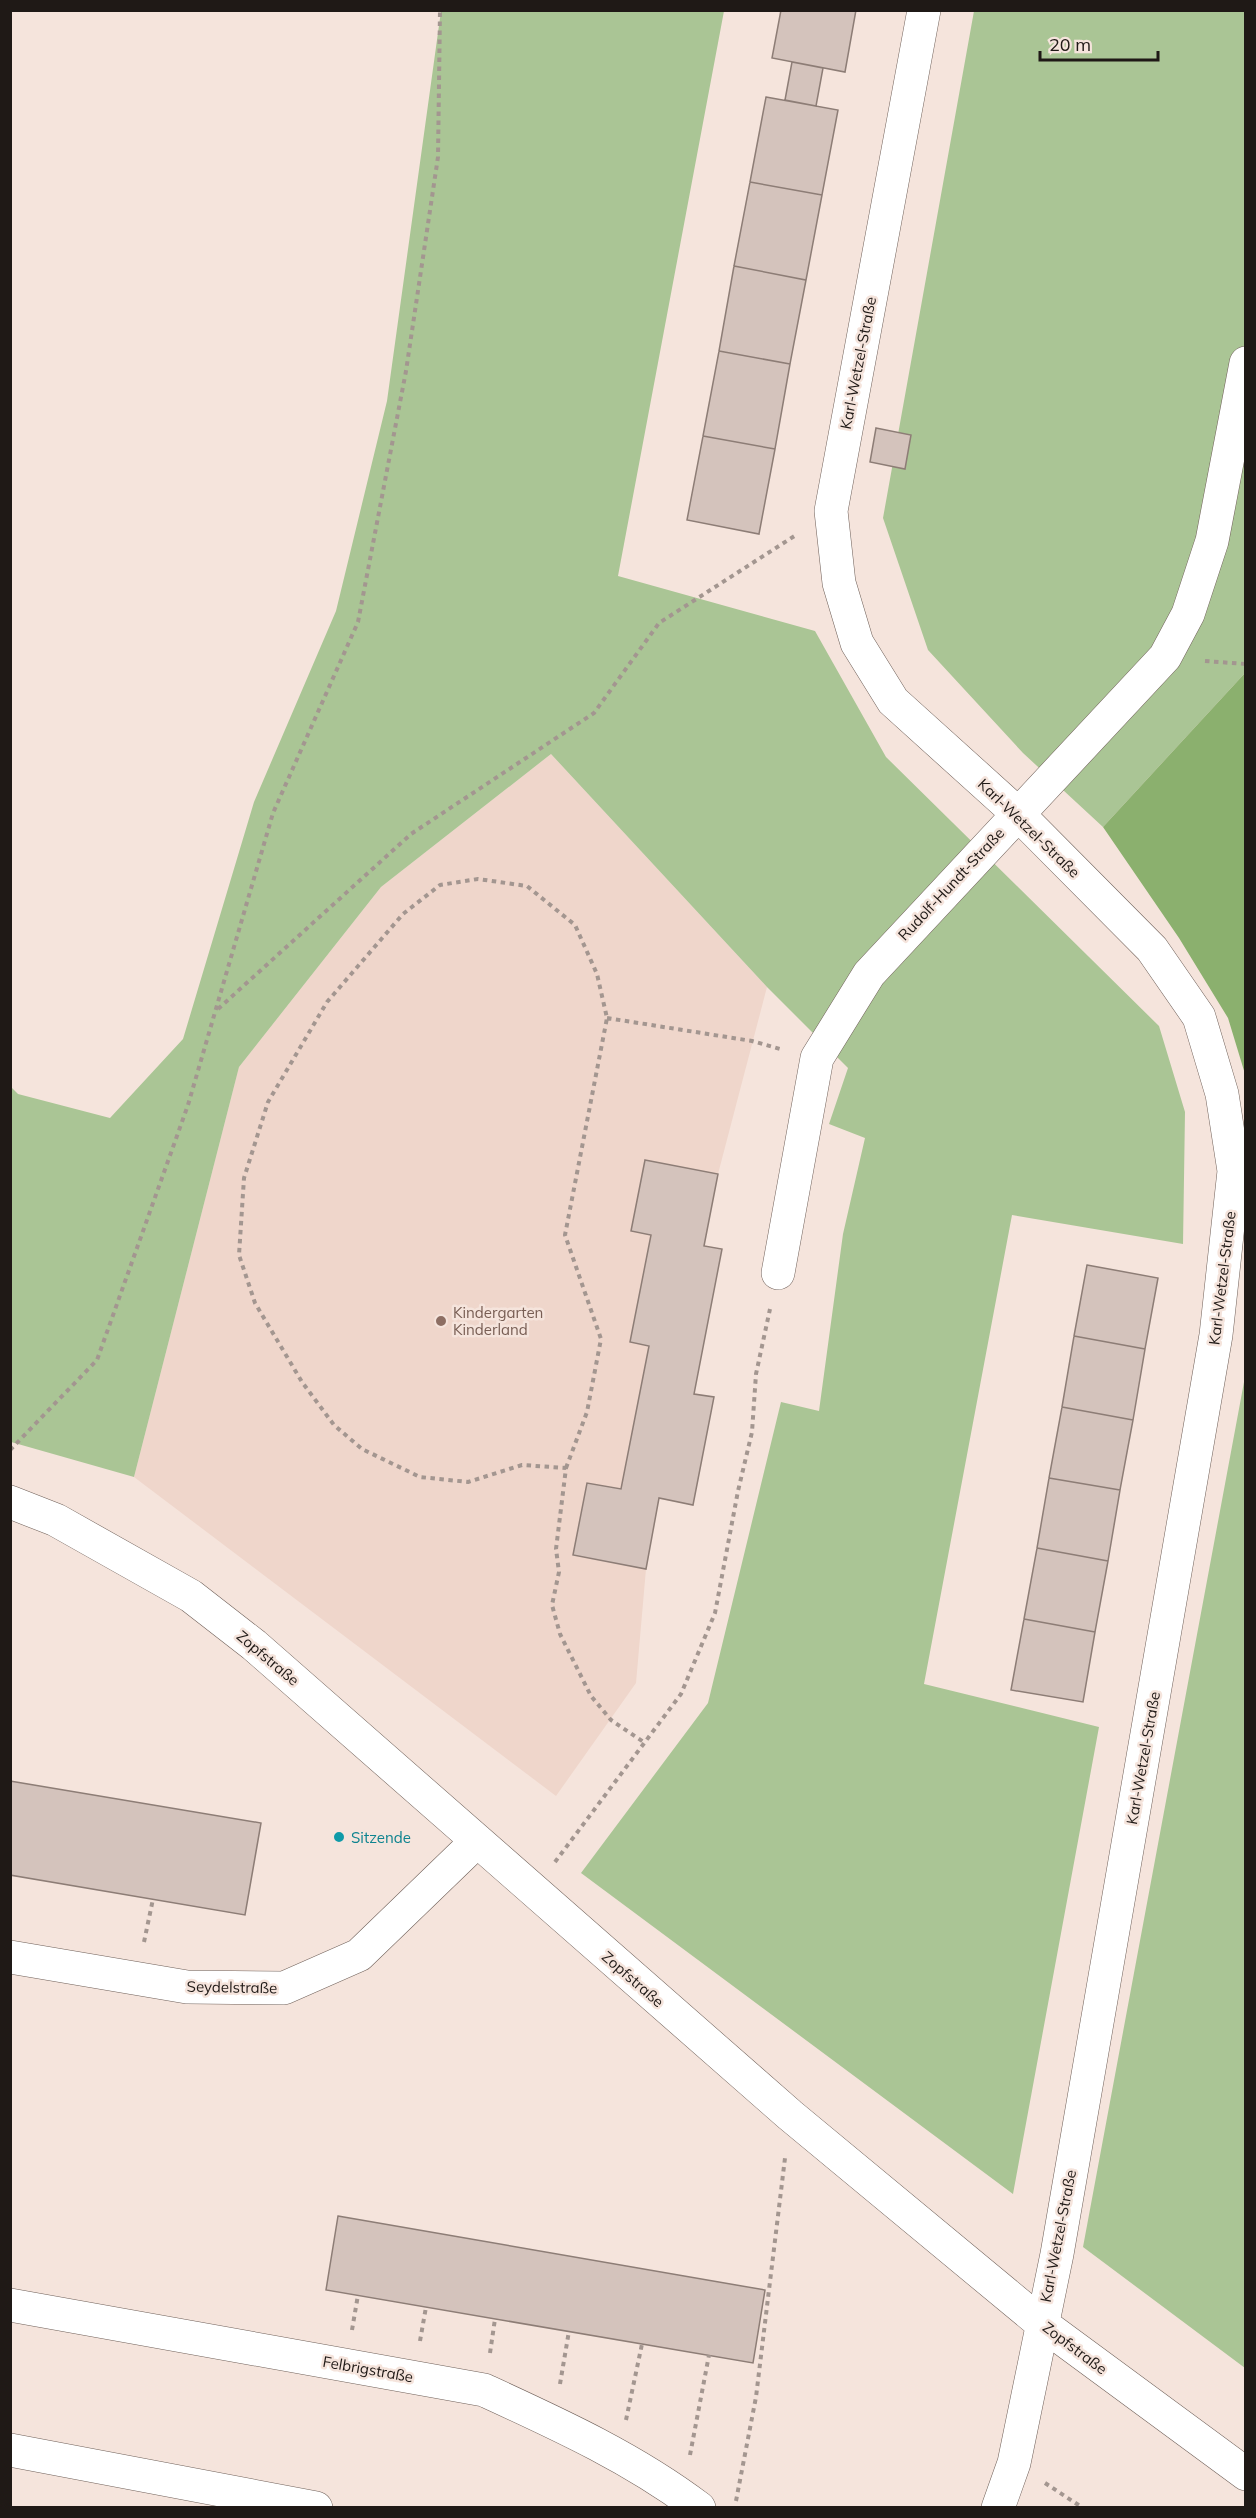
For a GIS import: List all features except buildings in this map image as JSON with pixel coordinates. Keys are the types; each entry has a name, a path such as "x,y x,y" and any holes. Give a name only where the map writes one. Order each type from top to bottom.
{"street":[{"name":"Karl-Wetzel-Straße","path":"924,10 831,511 839,583 857,643 893,701 1017,813 1152,950 1199,1017 1222,1094 1234,1172 1227,1256 1214,1347 1059,2242 1014,2463 998,2508"},
{"name":"Rudolf-Hundt-Straße","path":"778,1273 817,1058 868,974 1165,657 1188,614 1212,541 1245,363"},
{"name":"Zopfstraße","path":"10,1502 56,1520 191,1596 254,1645 790,2115 1041,2323 1245,2474"},
{"name":"Seydelstraße","path":"10,1957 187,1987 284,1988 358,1955 477,1842"},
{"name":"Felbrigstraße","path":"10,2305 484,2390 554,2422 619,2456 690,2501"},
{"path":"10,2450 316,2508"}],"path":[{"path":"10,1450 97,1360 188,1105 273,813 358,622 406,371 438,157 440,10"},
{"path":"217,1010 411,834 594,713 658,623 831,511"},
{"path":"1235,664 1245,664"},
{"path":"566,1468 522,1465 468,1482 420,1478 362,1449 334,1425 302,1382 255,1303 239,1255 244,1178 268,1102 327,1002 403,914 440,885 478,879 527,886 574,925 597,974 607,1018 565,1235 601,1339 587,1412 566,1468 556,1549 559,1572 552,1605 560,1634 591,1696 611,1720 645,1743"},
{"path":"607,1018 752,1041 817,1058"},
{"path":"533,1892 681,1694 715,1613 738,1491 752,1432 756,1374 778,1273"},
{"path":"146,1932 153,1899"},
{"path":"735,2508 756,2397 790,2115"},
{"path":"554,2422 569,2331"},
{"path":"619,2456 642,2344"},
{"path":"690,2501 709,2355"}],"shaded area":[{"name":"Kindergarten Kinderland","path":"551,754 767,987 718,1174 704,1245 722,1249 694,1393 714,1397 693,1505 659,1499 646,1569 636,1683 556,1796 134,1477 239,1067 381,887"}],"green space":[{"path":"441,11 724,11 618,576 815,631 886,757 1159,1026 1185,1112 1183,1244 1012,1215 924,1684 1099,1727 1013,2194 581,1873 708,1703 781,1402 819,1411 843,1234 865,1138 829,1124 848,1068 767,987 551,754 381,887 239,1067 134,1477 11,1442 10,1086 18,1094 110,1118 183,1039 254,802 336,611 387,401"},
{"path":"974,11 1245,11 1245,673 1103,827 1023,753 928,650 883,518"},
{"path":"1245,673 1245,1074 1228,1018 1179,938 1103,827"},
{"path":"1244,1382 1246,1382 1245,2368 1083,2247"}],"place":[{"name":"Kindergarten Kinderland","path":"441,1321"},
{"name":"Sitzende","path":"339,1837"}]}
